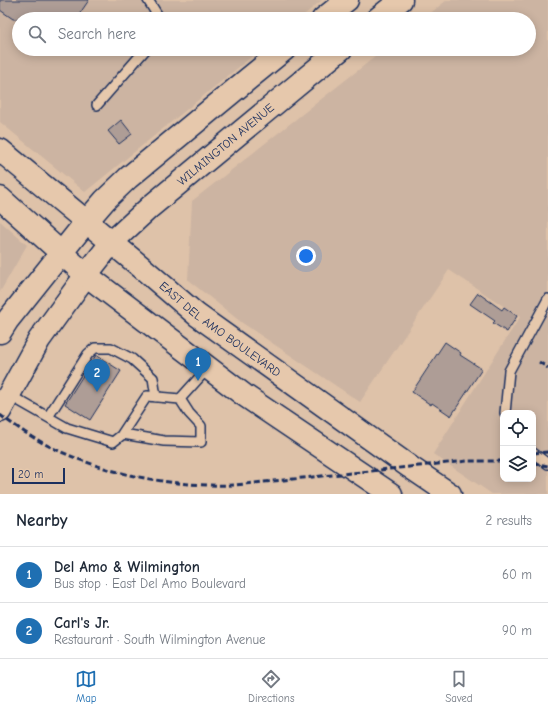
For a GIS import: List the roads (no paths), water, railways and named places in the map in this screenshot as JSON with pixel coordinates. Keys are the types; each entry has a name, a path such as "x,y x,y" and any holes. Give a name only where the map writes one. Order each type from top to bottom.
{"main road":[{"path":"332,12 347,0"},
{"path":"386,12 401,0"},
{"path":"0,332 7,321 86,222 128,178 276,56"},
{"name":"WILMINGTON AVENUE","path":"4,403 39,340 112,242 156,202 332,56"},
{"name":"EAST DEL AMO BOULEVARD","path":"0,150 112,242 197,315 450,494"},
{"path":"0,198 86,275 208,368 244,395 391,494"}],"lane":[{"path":"148,0 156,12"},
{"path":"97,105 140,56"},
{"path":"505,410 509,372 548,299"},
{"path":"48,417 88,354 95,348 111,348 132,359 153,378 156,397"},
{"path":"4,403 48,417 66,428 113,442 122,434 147,396 180,398 208,368"},
{"path":"122,434 164,442 201,442 201,426 189,413 180,398"},
{"path":"536,456 548,464"}],"railway":[{"path":"539,362 548,368"},
{"path":"0,415 42,443 78,459 122,473 167,482 235,485 467,461 500,461"},
{"path":"536,453 548,452"},
{"path":"536,464 548,466"}],"place":[{"name":"Del Amo & Wilmington","path":"198,381"},
{"name":"Carl's Jr.","path":"97,392"}]}
